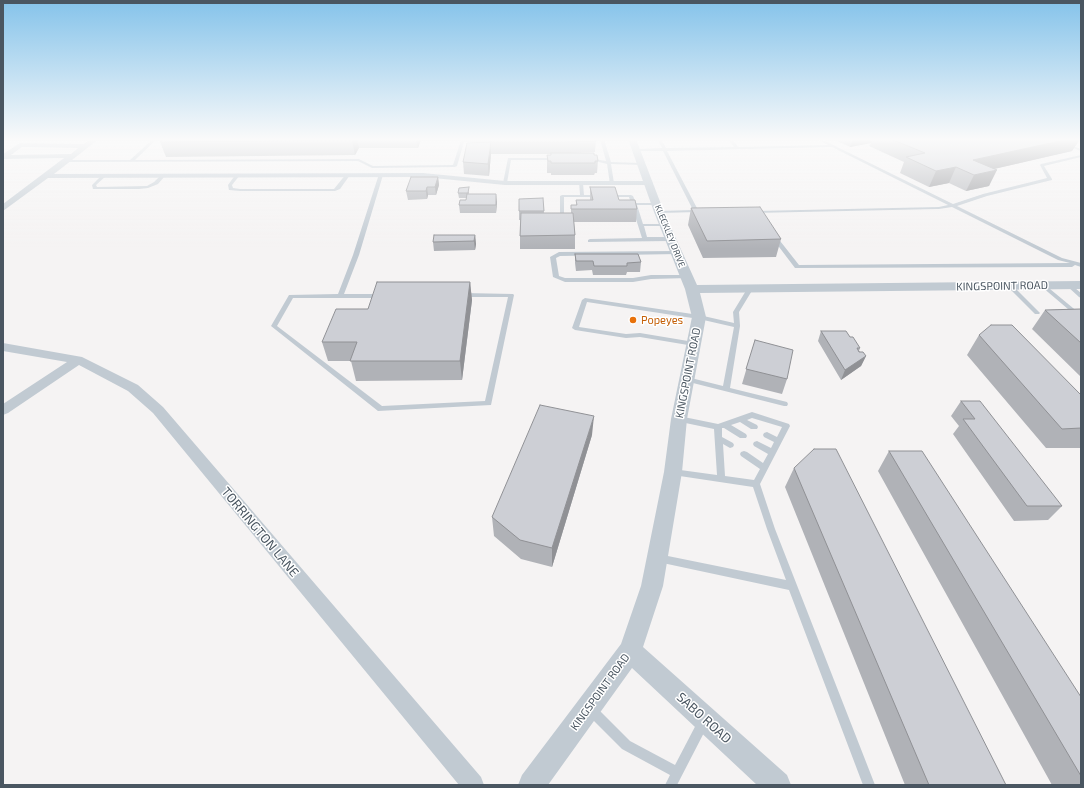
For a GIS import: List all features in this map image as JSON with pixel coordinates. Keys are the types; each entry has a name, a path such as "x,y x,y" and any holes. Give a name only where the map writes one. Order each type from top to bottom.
{"street":[{"path":"3,208 46,176 263,176"},
{"path":"431,176 505,183 648,183"},
{"name":"KLECKLEY DRIVE","path":"646,176 676,253 690,282"},
{"name":"KINGSPOINT ROAD","path":"541,782 589,708 630,651 652,586 673,472 679,419 688,380 699,317 690,282 750,289 1075,285"},
{"name":"TORRINGTON LANE","path":"3,347 78,360 133,388 158,410 473,785"},
{"path":"3,410 78,360"},
{"name":"SABO ROAD","path":"630,651 777,785"}],"lane":[{"path":"104,176 94,185 95,188 139,188 156,183 163,176"},
{"path":"238,176 230,185 231,189 335,190 347,176"},
{"path":"340,296 356,255 381,176"},
{"path":"505,183 506,176"},
{"path":"611,176 612,183"},
{"path":"678,176 696,211"},
{"path":"894,176 1060,259 1080,266"},
{"path":"749,212 939,208 953,206 985,195 1050,179 1048,176"},
{"path":"581,183 582,196"},
{"path":"562,219 562,196 631,196 645,239"},
{"path":"634,204 658,208 703,211"},
{"path":"756,212 760,217"},
{"path":"641,225 665,225"},
{"path":"771,232 797,267 1080,266"},
{"path":"590,241 671,239"},
{"path":"676,253 559,254 553,257 556,277 565,280 633,280 650,277 690,282"},
{"path":"1075,285 1081,296"},
{"path":"1010,286 1037,313"},
{"path":"1044,286 1077,314"},
{"path":"726,388 737,326 736,312 750,289"},
{"path":"387,296 291,296 274,326 381,409 488,403 511,295 457,295"},
{"path":"694,344 640,334 626,336 575,328 585,300 699,317 737,326"},
{"path":"688,380 726,388 784,404"},
{"path":"721,425 752,415 786,426 756,484 770,529 869,785"},
{"path":"679,419 721,425 743,436"},
{"path":"740,419 754,427"},
{"path":"721,425 718,438 721,479"},
{"path":"767,435 778,442"},
{"path":"718,438 730,445"},
{"path":"757,444 772,454"},
{"path":"744,454 764,468"},
{"path":"673,472 756,484"},
{"path":"657,558 793,586"},
{"path":"589,708 626,745 677,772"},
{"path":"671,785 705,720"}],"building":[{"path":"411,177 438,177 435,187 427,187 426,191 406,191"},
{"path":"469,187 468,193 458,193 459,188"},
{"path":"590,187 615,187 619,200 635,200 637,209 571,209 571,205 577,205 576,200 593,200"},
{"path":"467,194 496,194 496,205 459,205 460,200 466,200"},
{"path":"543,198 544,211 519,211 519,199"},
{"path":"760,207 781,239 707,241 691,208"},
{"path":"521,213 573,213 575,235 520,236"},
{"path":"434,235 475,235 474,241 433,242"},
{"path":"575,254 638,254 641,262 627,263 627,266 594,266 593,261 576,261"},
{"path":"377,282 470,282 460,361 350,361 357,342 322,342 336,309 368,309"},
{"path":"1081,309 1081,343 1045,310"},
{"path":"991,325 1012,325 1081,395 1081,428 1062,429 979,335"},
{"path":"821,331 846,331 850,337 853,337 860,348 857,348 859,352 863,352 866,356 845,370"},
{"path":"755,340 793,350 787,379 746,369"},
{"path":"961,401 980,401 1062,506 1027,506 963,419 975,419"},
{"path":"540,405 594,416 552,548 520,540 492,517"},
{"path":"814,449 836,449 1006,785 929,785 794,468"},
{"path":"889,451 922,451 1081,697 1081,776"}],"place":[{"name":"Popeyes","path":"633,320"}]}
